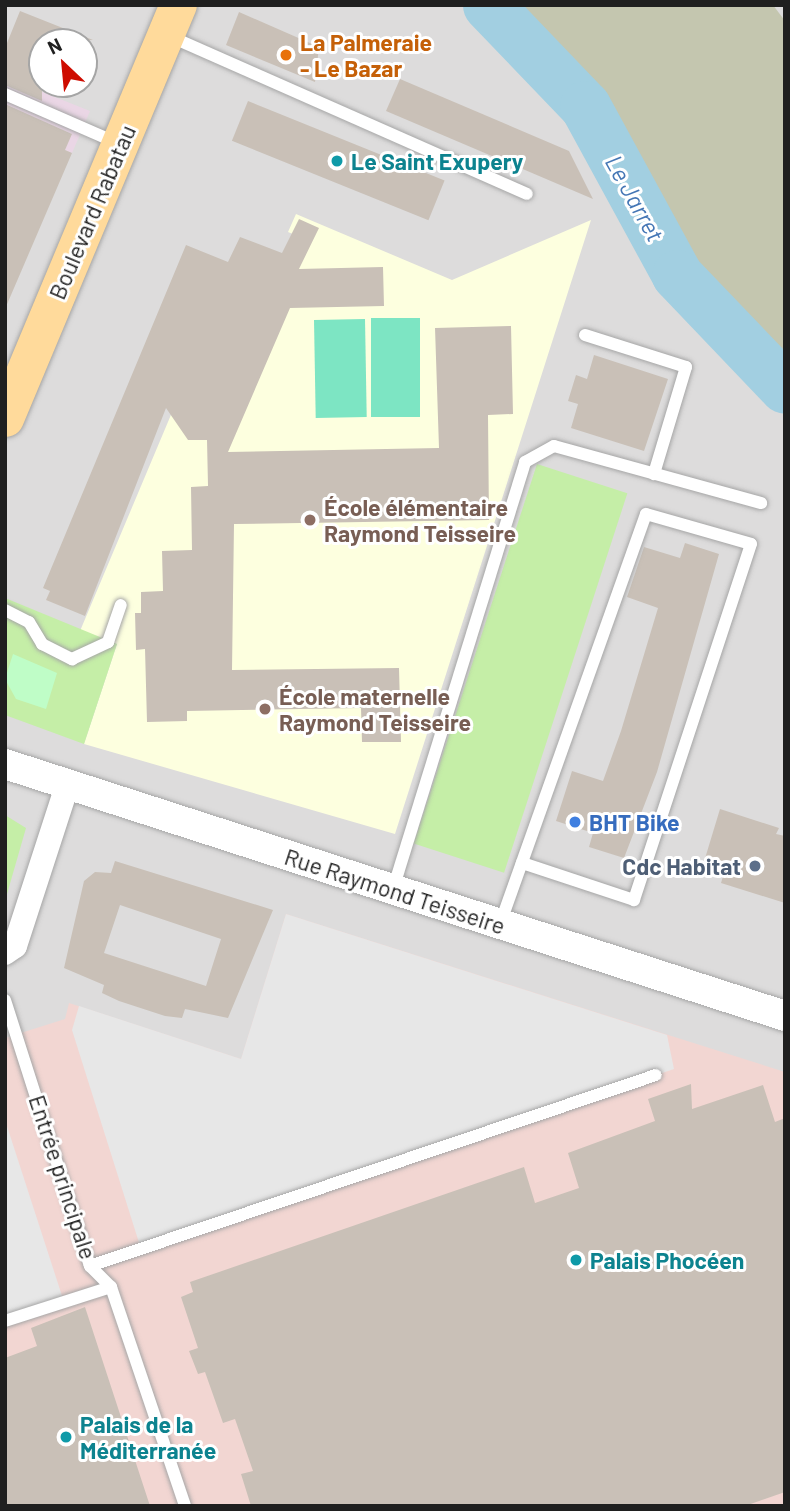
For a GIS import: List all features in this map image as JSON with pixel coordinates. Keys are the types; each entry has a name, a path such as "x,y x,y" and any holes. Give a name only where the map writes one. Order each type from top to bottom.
{"main road":[{"name":"Boulevard Rabatau","path":"5,418 172,20"}],"street":[{"name":"Rue Raymond Teisseire","path":"5,764 785,1016"},
{"path":"5,953 15,946 67,786"}],"lane":[{"path":"172,20 527,194"},
{"path":"5,94 120,144"},
{"path":"585,335 686,367 654,474"},
{"path":"393,889 525,462 554,446 761,503"},
{"path":"500,924 646,514 751,544 634,900 522,863"},
{"path":"5,610 29,622 42,644 72,659 108,642 121,605"},
{"name":"Entrée principale","path":"5,1000 90,1266 111,1287 185,1506"},
{"path":"90,1266 656,1075"},
{"path":"5,1321 111,1287"}],"shaded area":[{"path":"5,5 785,5 785,1506 5,1506"},
{"path":"512,5 773,5 785,21 785,365 692,262 591,81"},
{"path":"5,77 28,86 28,98 58,98 90,111 72,153 5,125"},
{"name":"École élémentaire Raymond Teisseire","path":"296,214 452,280 591,220 395,834 84,744 117,644 80,631 173,410 300,237 288,232"},
{"path":"286,914 785,1072 785,1506 5,1506 5,1038 65,1019 69,1003 241,1059"},
{"path":"286,914 667,1035 674,1069 141,1249 72,1030 79,1006 241,1059"},
{"path":"5,1120 64,1302 5,1321"}],"green space":[{"path":"371,318 420,318 420,417 371,417"},
{"path":"365,319 367,417 316,418 314,320"},
{"path":"537,464 627,493 504,873 414,843"},
{"path":"5,598 117,644 84,744 5,715"},
{"path":"13,654 57,673 46,709 16,699 5,679"},
{"path":"5,815 26,828 5,901"}],"building":[{"path":"20,11 63,28 28,28 28,95 5,85 5,48"},
{"path":"239,12 319,47 315,82 226,45"},
{"path":"400,79 569,151 593,199 386,111"},
{"name":"Le Saint Exupery","path":"248,101 445,180 428,220 232,141"},
{"path":"5,104 72,134 65,150 72,153 5,309"},
{"path":"299,219 319,228 299,269 383,267 384,306 290,308 228,452 439,448 435,328 511,326 513,414 488,415 489,520 234,524 232,670 399,668 401,742 362,742 361,708 187,711 187,721 147,722 145,649 136,650 135,613 141,613 141,592 163,591 162,551 192,550 191,487 208,486 207,440 188,440 166,408 85,616 46,600 50,591 43,588 186,245 228,262 240,237 282,253"},
{"path":"594,355 668,379 644,451 571,428 578,404 568,401 576,375 587,379"},
{"path":"685,543 719,554 657,772 624,858 589,847 593,833 556,821 572,771 603,781 621,731 658,608 627,597 644,547 680,558"},
{"path":"720,809 779,828 776,834 785,836 785,903 721,883 724,873 703,865"},
{"path":"115,861 273,910 228,1018 185,1009 182,1018 165,1016 102,993 104,985 64,968 84,881 95,872 111,873","holes":["120,905 221,939 206,986 104,953"]},
{"name":"Palais Phocéen","path":"691,1084 692,1109 763,1085 775,1122 785,1118 785,1492 745,1506 251,1506 241,1474 253,1471 235,1419 223,1423 205,1372 198,1374 189,1351 198,1348 181,1297 193,1292 190,1282 524,1167 535,1203 579,1188 568,1153 655,1121 648,1099"},
{"name":"Palais de la Méditerranée","path":"85,1307 150,1506 5,1506 5,1358 37,1346 31,1328"}],"waterway":[{"name":"Le Jarret","path":"488,5 585,106 677,275 785,388"}],"place":[{"name":"La Palmeraie - Le Bazar","path":"286,55"},
{"name":"Le Saint Exupery","path":"337,161"},
{"name":"École élémentaire Raymond Teisseire","path":"310,520"},
{"name":"École maternelle Raymond Teisseire","path":"265,709"},
{"name":"BHT Bike","path":"575,822"},
{"name":"Cdc Habitat","path":"755,866"},
{"name":"Palais Phocéen","path":"576,1260"},
{"name":"Palais de la Méditerranée","path":"66,1437"}]}
